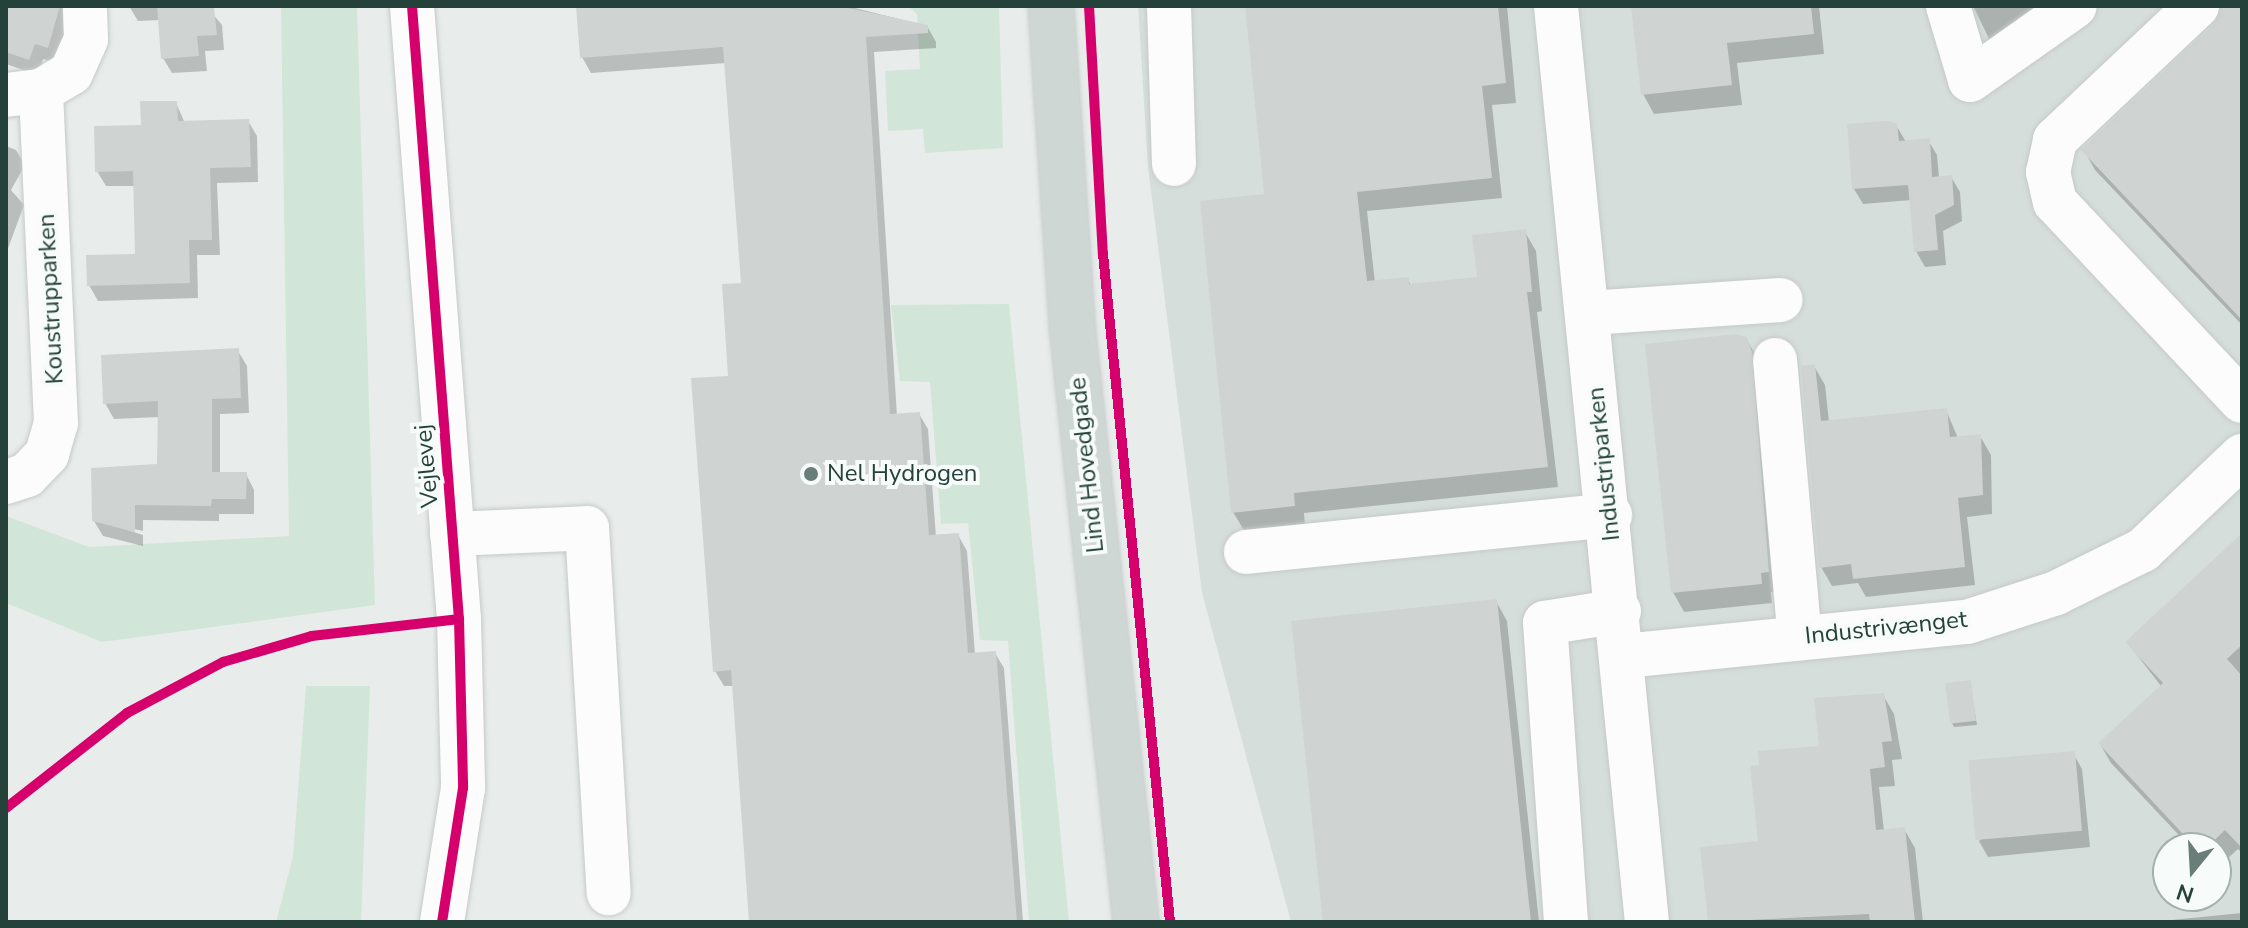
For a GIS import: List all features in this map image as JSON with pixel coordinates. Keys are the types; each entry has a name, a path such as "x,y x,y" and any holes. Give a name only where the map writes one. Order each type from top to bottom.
{"main road":[{"name":"Lind Hovedgade","path":"1051,6 1073,334 1136,922"}],"street":[{"name":"Koustrupparken","path":"6,482 27,475 47,454 56,423 23,93 71,73 86,39 85,6"},
{"name":"Vejlevej","path":"412,6 452,534 463,788 442,922"},
{"path":"1169,6 1174,164"},
{"name":"Industriparken","path":"1556,6 1610,515 1647,922"},
{"path":"1948,6 1970,80 2075,6"},
{"path":"2197,6 2055,140 2048,172 2055,202 2242,401"},
{"path":"1589,313 1781,300"},
{"path":"1775,360 1800,638"},
{"name":"Industrivænget","path":"1624,656 1967,622 2056,593 2143,550 2242,456"},
{"path":"1246,552 1610,515"},
{"path":"452,534 587,528 609,893"},
{"path":"1566,922 1545,623 1619,611"}],"shaded area":[{"path":"1138,6 2242,6 2242,922 1291,922 1202,593 1148,167"}],"green space":[{"path":"281,6 357,6 375,605 102,642 6,603 6,516 89,547 289,536"},
{"path":"908,6 999,6 1003,148 925,153 923,129 888,131 885,71 920,69 917,14"},
{"path":"1009,304 1069,922 1029,922 1008,641 980,640 968,523 941,524 930,382 900,381 891,305"},
{"path":"306,686 370,686 361,922 276,922 293,856"}],"building":[{"path":"6,6 60,6 48,48 35,44 29,60 6,52"},
{"path":"157,6 214,6 217,35 197,36 199,56 161,59"},
{"name":"Nel Hydrogen","path":"576,6 839,6 928,25 928,33 866,37 890,414 920,412 929,535 959,533 968,653 996,651 1017,922 749,922 731,670 713,672 691,378 728,376 722,284 741,283 723,47 580,58"},
{"path":"1245,6 1498,6 1506,83 1482,86 1492,178 1357,192 1367,281 1409,277 1409,284 1477,277 1472,235 1526,229 1532,292 1527,292 1548,467 1294,493 1295,506 1231,513 1200,201 1264,194"},
{"path":"1631,6 1811,6 1814,34 1727,43 1732,85 1641,95"},
{"path":"2221,6 2242,6 2242,320 2081,150 2214,24"},
{"path":"140,101 177,101 178,121 249,119 251,167 210,168 212,240 189,240 190,283 87,286 86,255 135,254 133,171 95,172 94,126 141,125"},
{"path":"1897,123 1899,141 1930,138 1932,177 1952,175 1954,205 1935,215 1938,250 1914,252 1908,185 1852,189 1847,124"},
{"path":"1735,334 1747,337 1752,352 1769,572 1761,573 1762,584 1671,593 1645,344"},
{"path":"239,348 241,398 212,399 212,472 247,472 246,499 212,499 211,506 135,505 135,532 92,521 91,468 157,464 158,401 103,404 101,355"},
{"path":"1815,364 1821,421 1947,408 1950,437 1981,434 1983,495 1958,498 1965,567 1853,579 1851,564 1819,568 1801,366"},
{"path":"2242,533 2242,645 2227,659 2242,676 2242,848 2232,837 2232,832 2225,830 2181,832 2098,743 2163,683 2125,642"},
{"path":"1497,599 1531,922 1323,922 1291,621"},
{"path":"1971,680 1976,721 1950,724 1945,683"},
{"path":"1884,693 1892,741 1882,742 1885,767 1870,769 1876,830 1905,827 1915,922 1870,922 1869,914 1708,922 1700,847 1758,841 1750,766 1759,765 1758,751 1819,746 1814,698"},
{"path":"2075,751 2082,831 1975,840 1968,760"}],"cycle path":[{"path":"412,6 459,619 463,788 442,922"},
{"path":"1089,6 1103,254 1170,922"},
{"path":"6,808 127,713 223,662 312,636 459,619"}],"place":[{"name":"Nel Hydrogen","path":"811,474"}]}
